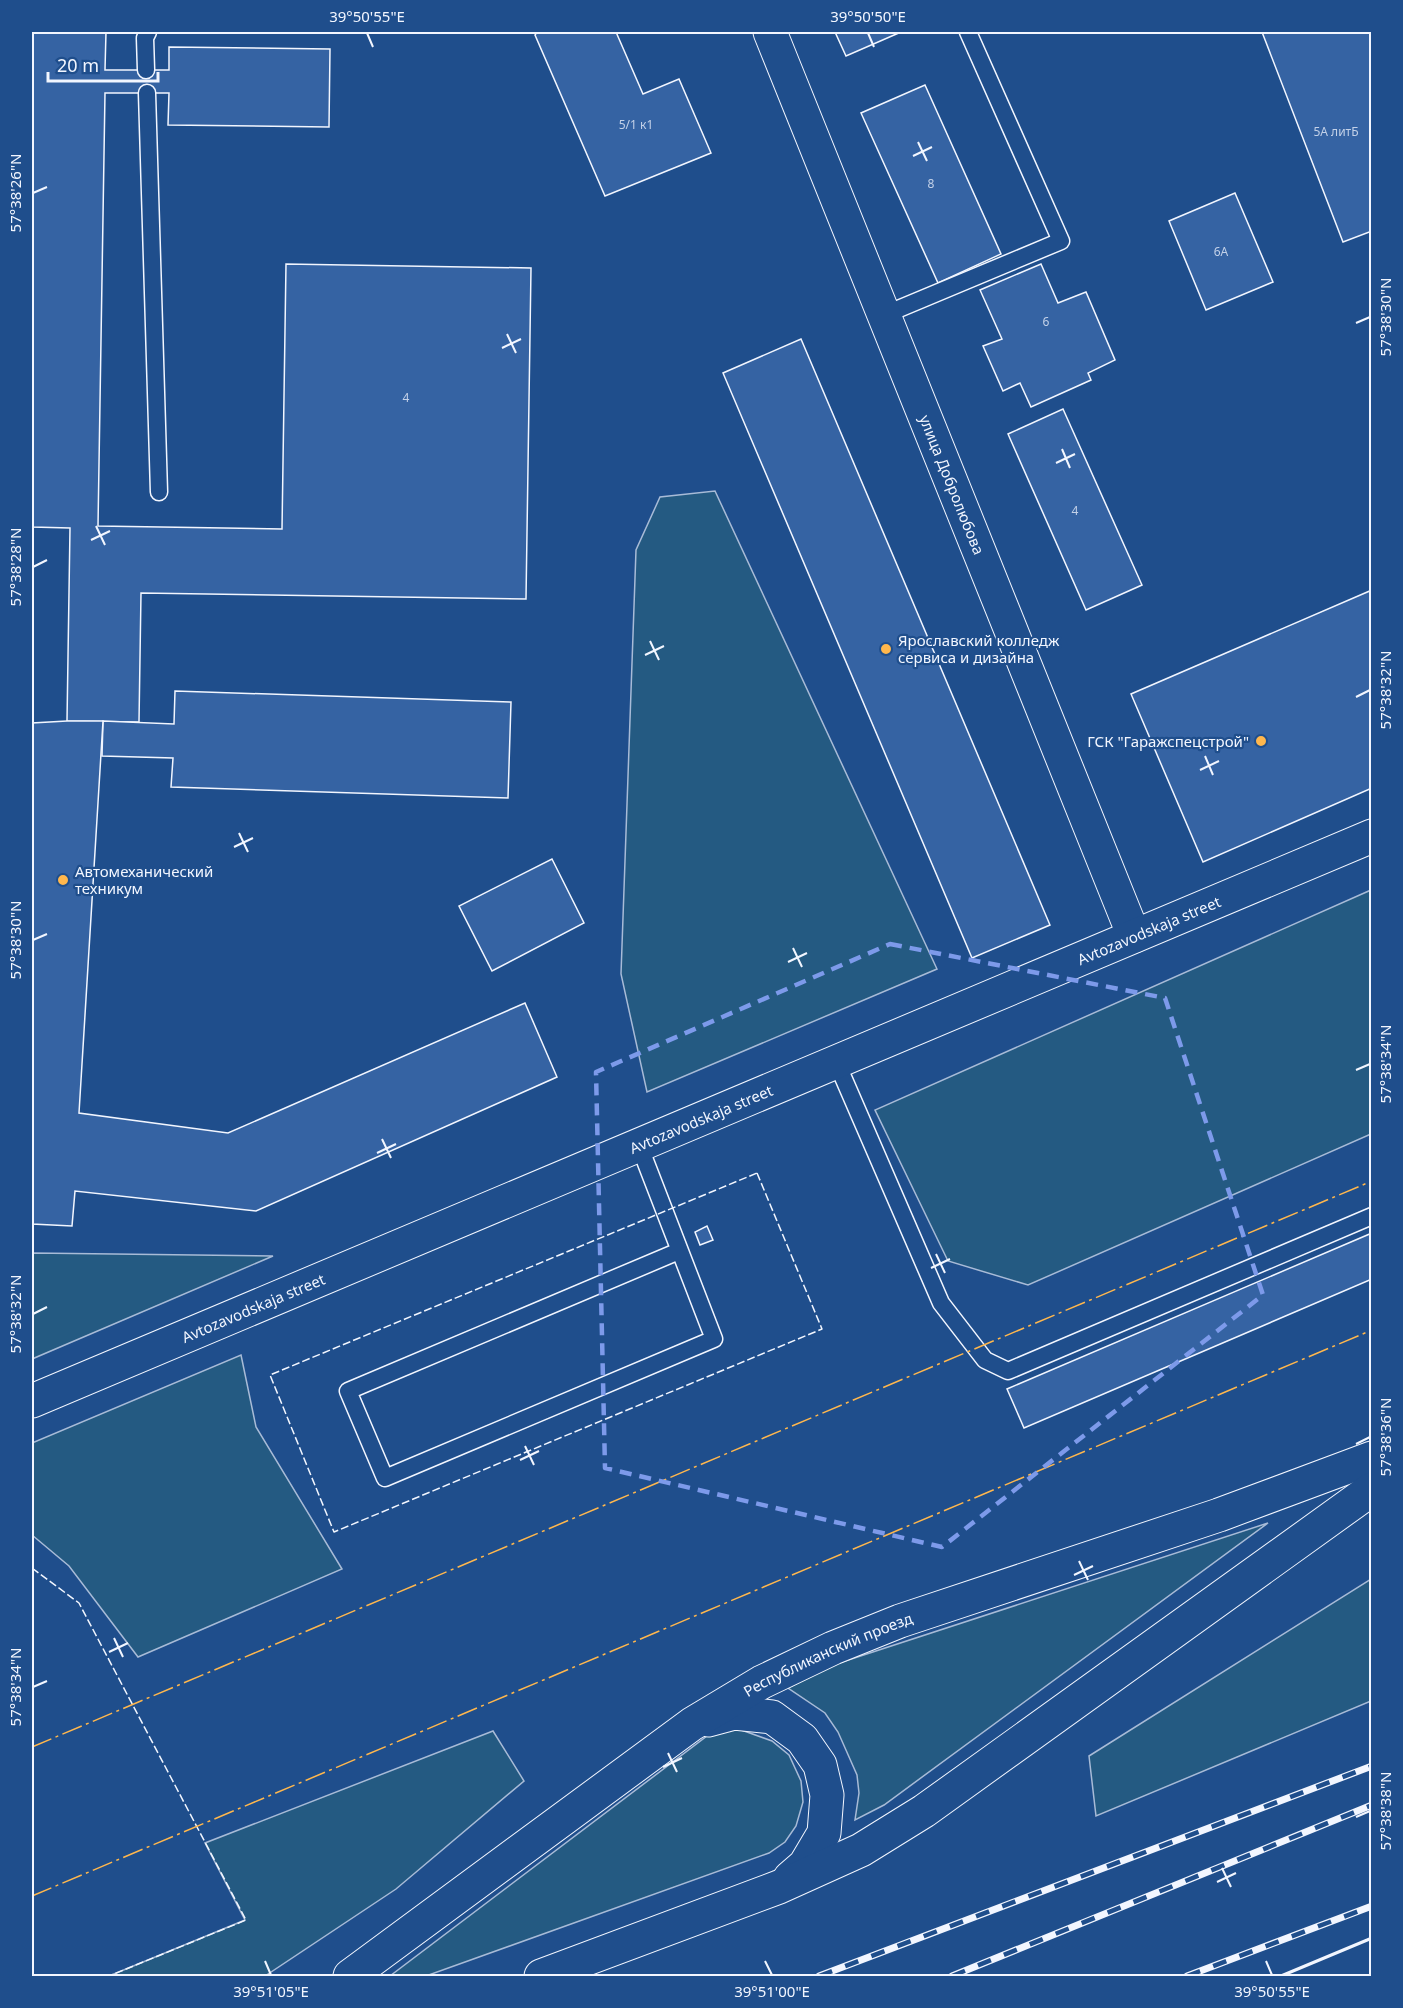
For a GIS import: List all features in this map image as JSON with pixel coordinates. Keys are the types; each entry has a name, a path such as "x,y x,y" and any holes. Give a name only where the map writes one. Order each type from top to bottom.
{"street":[{"name":"улица Добролюбова","path":"770,32 1134,936"},
{"name":"Avtozavodskaja street","path":"32,1401 1371,836"},
{"name":"Республиканский проезд","path":"350,1977 692,1724 762,1682 833,1648 891,1625 1219,1515 1371,1458"},
{"path":"541,1977 779,1887 861,1850 924,1811 1371,1489"},
{"path":"692,1724 734,1713 772,1717 802,1739 820,1765 827,1795 824,1833 806,1865 779,1887"}],"lane":[{"path":"146,70 145,38 148,32"},
{"path":"884,315 1061,241 968,32"},
{"path":"147,93 159,492"},
{"path":"836,1061 941,1303 985,1360 1008,1371 1371,1216"},
{"path":"639,1145 680,1251 714,1339 385,1478 348,1391 680,1251"}],"highlighted area":[{"path":"890,944 1165,998 1263,1295 942,1547 605,1468 596,1072"}],"shaded area":[{"path":"715,491 937,969 647,1092 621,974 636,550 660,497"},
{"path":"1371,890 1371,1134 1028,1285 948,1261 875,1110"},
{"path":"32,1253 273,1256 32,1359"},
{"path":"241,1355 256,1427 342,1569 138,1657 69,1566 32,1535 32,1443"},
{"path":"1268,1523 884,1805 855,1820 859,1793 857,1775 838,1732 825,1713 788,1688 833,1665"},
{"path":"1371,1579 1371,1701 1096,1816 1089,1756"},
{"path":"733,1727 772,1741 789,1755 801,1781 803,1802 796,1826 785,1842 769,1853 426,1976 390,1976 711,1733"},
{"path":"493,1731 524,1781 396,1889 265,1976 109,1976 245,1920 205,1843"}],"building":[{"path":"33,32 106,32 105,70 169,70 169,47 330,49 329,127 168,125 169,93 105,93 98,526 282,529 286,264 531,268 526,599 141,593 139,722 67,721 70,528 32,527"},
{"path":"537,32 616,32 643,94 679,79 711,153 605,196 535,35"},
{"path":"835,32 901,32 846,56"},
{"path":"1262,32 1372,32 1372,231 1343,242"},
{"path":"925,85 1001,254 938,283 861,113"},
{"path":"1235,193 1273,282 1206,310 1169,221"},
{"path":"1041,264 1058,303 1086,292 1115,360 1088,373 1091,380 1031,407 1020,383 1003,391 983,346 1002,339 980,290"},
{"name":"Ярославский колледж сервиса и дизайна","path":"801,339 1050,925 972,958 723,373"},
{"path":"1063,409 1142,585 1086,610 1008,434"},
{"name":"ГСК \"Гаражспецстрой\"","path":"1372,590 1372,788 1203,862 1131,694"},
{"path":"175,691 511,702 508,798 171,787 173,758 102,756 103,721 174,724"},
{"name":"Автомеханический техникум","path":"103,721 79,1113 228,1133 525,1003 557,1077 256,1211 75,1191 72,1226 32,1224 32,723"},
{"path":"552,859 584,923 492,971 459,906"},
{"path":"707,1226 713,1240 700,1245 695,1232"},
{"path":"1372,1233 1372,1279 1024,1428 1007,1389"}],"railway":[{"path":"819,1976 1372,1766"},
{"path":"952,1976 1372,1805"},
{"path":"1187,1976 1372,1906"}],"fence":[{"path":"757,1173 822,1329 334,1532 270,1375 757,1173"},
{"path":"32,1568 79,1603 246,1920 109,1976"}],"wall":[{"path":"1281,1976 1372,1938"}],"power":[{"path":"32,1747 1372,1181"},
{"path":"32,1896 1372,1330"}],"place":[{"name":"Ярославский колледж сервиса и дизайна","path":"886,649"},
{"name":"ГСК \"Гаражспецстрой\"","path":"1261,741"},
{"name":"Автомеханический техникум","path":"63,880"}]}
